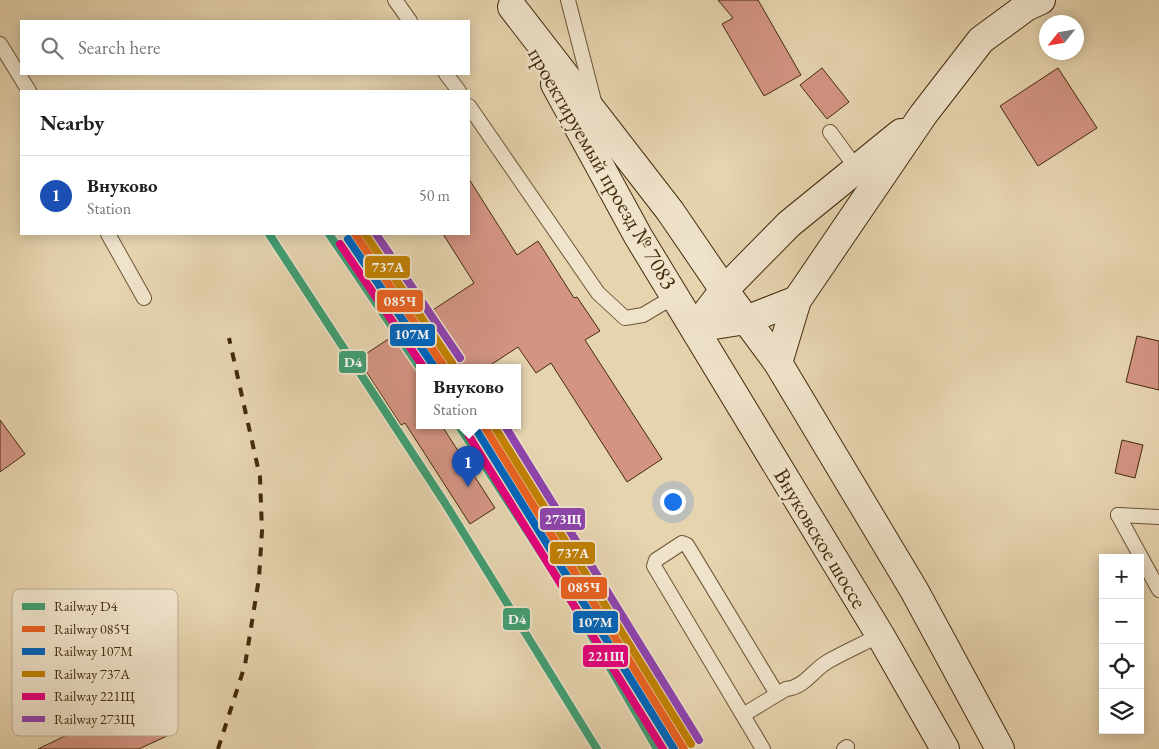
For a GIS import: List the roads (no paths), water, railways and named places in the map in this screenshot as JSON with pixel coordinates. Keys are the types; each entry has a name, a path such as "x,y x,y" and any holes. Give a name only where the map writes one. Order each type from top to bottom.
{"main road":[{"path":"778,363 797,300 923,115 981,40 1026,8 1041,0"},
{"name":"проектируемый проезд № 7083","path":"510,3 670,211 724,290"},
{"name":"проектируемый проезд № 7083","path":"510,3 638,236 695,328"},
{"path":"695,328 724,290 789,224 923,115"},
{"path":"724,290 778,363 914,590 1000,749"},
{"path":"695,328 746,320 797,300"},
{"name":"Внуковское шоссе","path":"695,328 880,635 945,749"}],"lane":[{"path":"396,0 409,20"},
{"path":"568,0 598,119"},
{"path":"0,44 28,90"},
{"path":"447,75 457,90"},
{"path":"470,107 598,293 625,318 643,315 675,296"},
{"path":"830,132 857,169"},
{"path":"109,235 144,298"},
{"path":"1159,517 1118,515 1159,590"},
{"path":"763,749 654,566 656,560 682,543 687,545 781,691"},
{"path":"743,715 781,691 805,672 819,668 880,635"}],"railway":[{"path":"218,749 245,665 259,578 262,531 260,477 229,338"}],"rail line":[{"name":"D4","path":"270,235 445,503 597,749"},
{"name":"D4","path":"330,235 417,364"},
{"name":"085Ч","path":"356,235 442,364"},
{"name":"737А","path":"366,235 452,363"},
{"name":"273Щ","path":"377,235 460,358"},
{"name":"107М","path":"348,239 432,364"},
{"name":"221Щ","path":"340,244 421,364"},
{"name":"D4","path":"461,429 562,585 657,749"},
{"name":"085Ч","path":"486,429 684,749"},
{"name":"737А","path":"496,429 691,744"},
{"name":"273Щ","path":"507,429 699,740"},
{"name":"107М","path":"477,431 674,749"},
{"name":"221Щ","path":"469,436 663,749"}],"place":[{"name":"Внуково","path":"468,487"}]}
